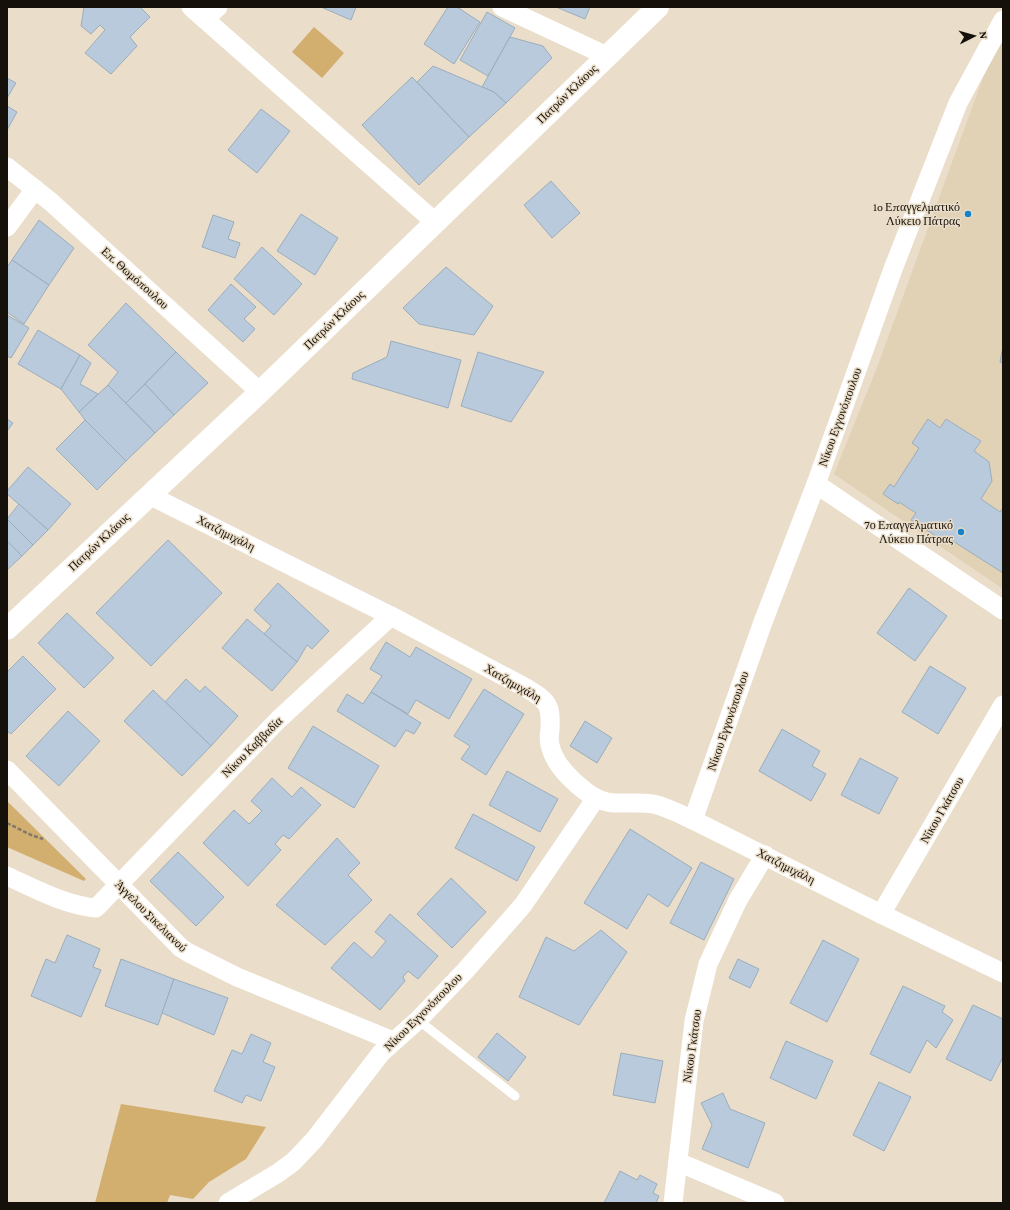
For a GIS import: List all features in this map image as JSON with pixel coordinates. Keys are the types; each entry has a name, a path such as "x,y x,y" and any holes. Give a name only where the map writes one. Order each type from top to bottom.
{"main road":[{"name":"Πατρών Κλάους","path":"7,629 260,392 658,7"}],"street":[{"path":"502,7 607,56"},
{"path":"993,7 1003,13"},
{"path":"205,11 435,222"},
{"name":"Νίκου Εγγονόπουλου","path":"693,820 763,622 816,484 893,268 952,118 970,80 1003,20"},
{"name":"Επ. Θωμόπουλου","path":"7,167 57,207 260,392"},
{"path":"7,227 35,189"},
{"path":"816,484 1003,610"},
{"name":"Χατζημιχάλη","path":"149,495 391,616 521,685 544,699 548,705 551,715 549,740 554,758 573,780 596,798 606,803 655,804 693,820 1003,973"},
{"name":"Νίκου Καββαδία","path":"7,876 60,899 79,905 96,908 278,720 391,616"},
{"name":"Νίκου Γκάτσου","path":"881,914 1003,705"},
{"name":"Άγγελου Σικελιανού","path":"7,770 181,948 237,977 393,1041"},
{"name":"Νίκου Εγγονόπουλου","path":"228,1203 278,1173 293,1162 304,1150 331,1119 381,1053 418,1020 465,971 523,905 596,798"},
{"name":"Νίκου Γκάτσου","path":"673,1203 694,1021 708,964 738,900 765,855"},
{"path":"678,1162 774,1203"}],"lane":[{"path":"418,1020 515,1096"}],"shaded area":[{"path":"314,27 344,53 322,78 292,52"},
{"path":"1003,42 1003,589 834,474 878,365 988,64"},
{"path":"7,801 86,879 84,881 7,847"},
{"path":"121,1104 266,1127 246,1159 209,1182 193,1199 170,1195 167,1203 95,1203"}],"building":[{"path":"84,7 140,7 150,17 130,37 137,46 111,74 85,53 105,30 100,25 91,34 81,26"},
{"path":"321,7 356,7 351,20"},
{"path":"448,7 457,7 480,22 454,64 424,44"},
{"path":"556,7 590,7 585,19"},
{"path":"487,12 515,28 488,76 460,60"},
{"path":"510,37 543,46 552,58 506,103 494,92 482,87"},
{"path":"433,66 494,92 506,103 469,137 417,82"},
{"path":"412,77 469,137 419,185 362,125"},
{"path":"7,78 16,83 7,98"},
{"path":"7,106 17,112 7,130"},
{"path":"261,109 290,131 257,173 228,150"},
{"path":"551,181 580,213 552,238 524,205"},
{"path":"301,214 338,238 315,275 277,251"},
{"path":"213,215 234,222 228,239 240,243 235,258 202,247"},
{"path":"39,220 74,248 49,285 12,260"},
{"path":"262,247 302,284 274,315 234,279"},
{"path":"12,260 49,285 24,324 7,312 7,267"},
{"path":"446,267 493,306 474,335 419,324 403,308"},
{"path":"231,284 256,307 244,319 255,329 243,342 208,310"},
{"path":"126,303 176,352 126,403 108,385 118,372 88,345"},
{"path":"7,315 29,328 11,358 7,356"},
{"path":"38,330 80,355 61,389 18,364"},
{"path":"391,341 461,360 448,408 352,379 353,373 387,357"},
{"path":"1003,347 1003,363 1000,362"},
{"path":"176,352 208,383 174,415 145,384"},
{"path":"478,352 544,372 511,422 461,406"},
{"path":"80,355 91,363 80,384 98,394 79,412 61,389"},
{"path":"145,384 174,415 155,433 126,403"},
{"path":"108,385 155,433 126,461 85,420 79,412"},
{"path":"7,419 13,423 7,431"},
{"path":"928,419 940,428 946,419 981,441 974,451 989,462 992,481 981,499 1000,512 1003,508 1003,573 945,536 942,540 911,520 916,513 883,494 890,484 894,487 919,448 912,443"},
{"path":"85,420 126,461 97,490 56,449"},
{"path":"28,467 71,504 48,530 7,494 7,491"},
{"path":"19,504 48,530 33,545 7,519"},
{"path":"7,519 33,545 22,556 7,541"},
{"path":"168,540 222,593 151,666 96,613"},
{"path":"7,541 22,556 7,570"},
{"path":"278,583 329,631 312,649 307,645 297,662 264,634 271,626 254,610"},
{"path":"909,588 947,616 915,661 877,633"},
{"path":"67,613 114,658 84,688 38,643"},
{"path":"247,619 297,662 272,691 222,648"},
{"path":"386,642 410,657 416,647 472,679 449,719 416,700 408,714 371,692 382,676 370,669"},
{"path":"23,656 56,689 11,734 7,731 7,672"},
{"path":"930,666 966,688 938,734 902,712"},
{"path":"186,679 200,692 205,686 238,716 211,746 165,702"},
{"path":"484,689 524,714 486,775 461,759 470,746 454,736"},
{"path":"153,690 211,746 182,776 124,721"},
{"path":"371,692 421,723 414,734 406,730 395,747 337,711 347,694 363,704"},
{"path":"68,711 100,741 59,786 26,756"},
{"path":"585,721 612,738 597,763 570,746"},
{"path":"313,726 379,766 354,808 288,768"},
{"path":"782,729 820,751 812,766 826,774 811,801 759,771"},
{"path":"860,758 898,778 879,814 841,795"},
{"path":"507,771 558,799 540,832 489,805"},
{"path":"272,778 292,797 301,787 321,805 289,839 283,835 275,844 281,850 248,886 203,843 234,810 249,824 262,811 251,801"},
{"path":"473,814 535,847 517,881 455,848"},
{"path":"630,829 692,868 668,907 648,894 627,929 584,903"},
{"path":"337,838 360,863 348,875 372,900 325,945 276,905"},
{"path":"178,852 224,897 196,926 150,881"},
{"path":"701,862 734,879 704,940 670,923"},
{"path":"451,878 486,912 452,948 417,914"},
{"path":"390,914 438,956 418,979 408,971 403,977 405,981 380,1010 331,968 354,942 372,958 386,941 375,932"},
{"path":"601,930 627,952 579,1025 519,997 546,937 574,951"},
{"path":"67,935 100,949 93,967 101,970 81,1017 31,996 46,959 55,963"},
{"path":"823,940 859,959 827,1022 790,1003"},
{"path":"121,959 174,979 158,1025 105,1006"},
{"path":"738,959 759,969 750,988 729,978"},
{"path":"174,979 228,998 214,1035 162,1013"},
{"path":"903,986 945,1006 942,1012 953,1020 936,1048 927,1040 910,1073 870,1054"},
{"path":"973,1005 1003,1019 1003,1057 991,1081 946,1059"},
{"path":"497,1033 526,1057 508,1081 478,1057"},
{"path":"251,1034 271,1043 263,1062 275,1067 261,1101 246,1095 242,1103 214,1091 232,1050 242,1054"},
{"path":"786,1041 833,1061 816,1099 770,1078"},
{"path":"621,1053 663,1061 655,1103 613,1095"},
{"path":"879,1082 911,1097 884,1151 853,1135"},
{"path":"723,1093 730,1109 765,1123 748,1168 702,1149 712,1125 701,1103"},
{"path":"620,1171 637,1180 640,1175 657,1184 653,1193 659,1196 656,1203 604,1203"}],"place":[{"name":"1o Επαγγελματικό Λύκειο Πάτρας","path":"968,214"},
{"name":"7ο Επαγγελματικό Λύκειο Πάτρας","path":"961,532"}]}
